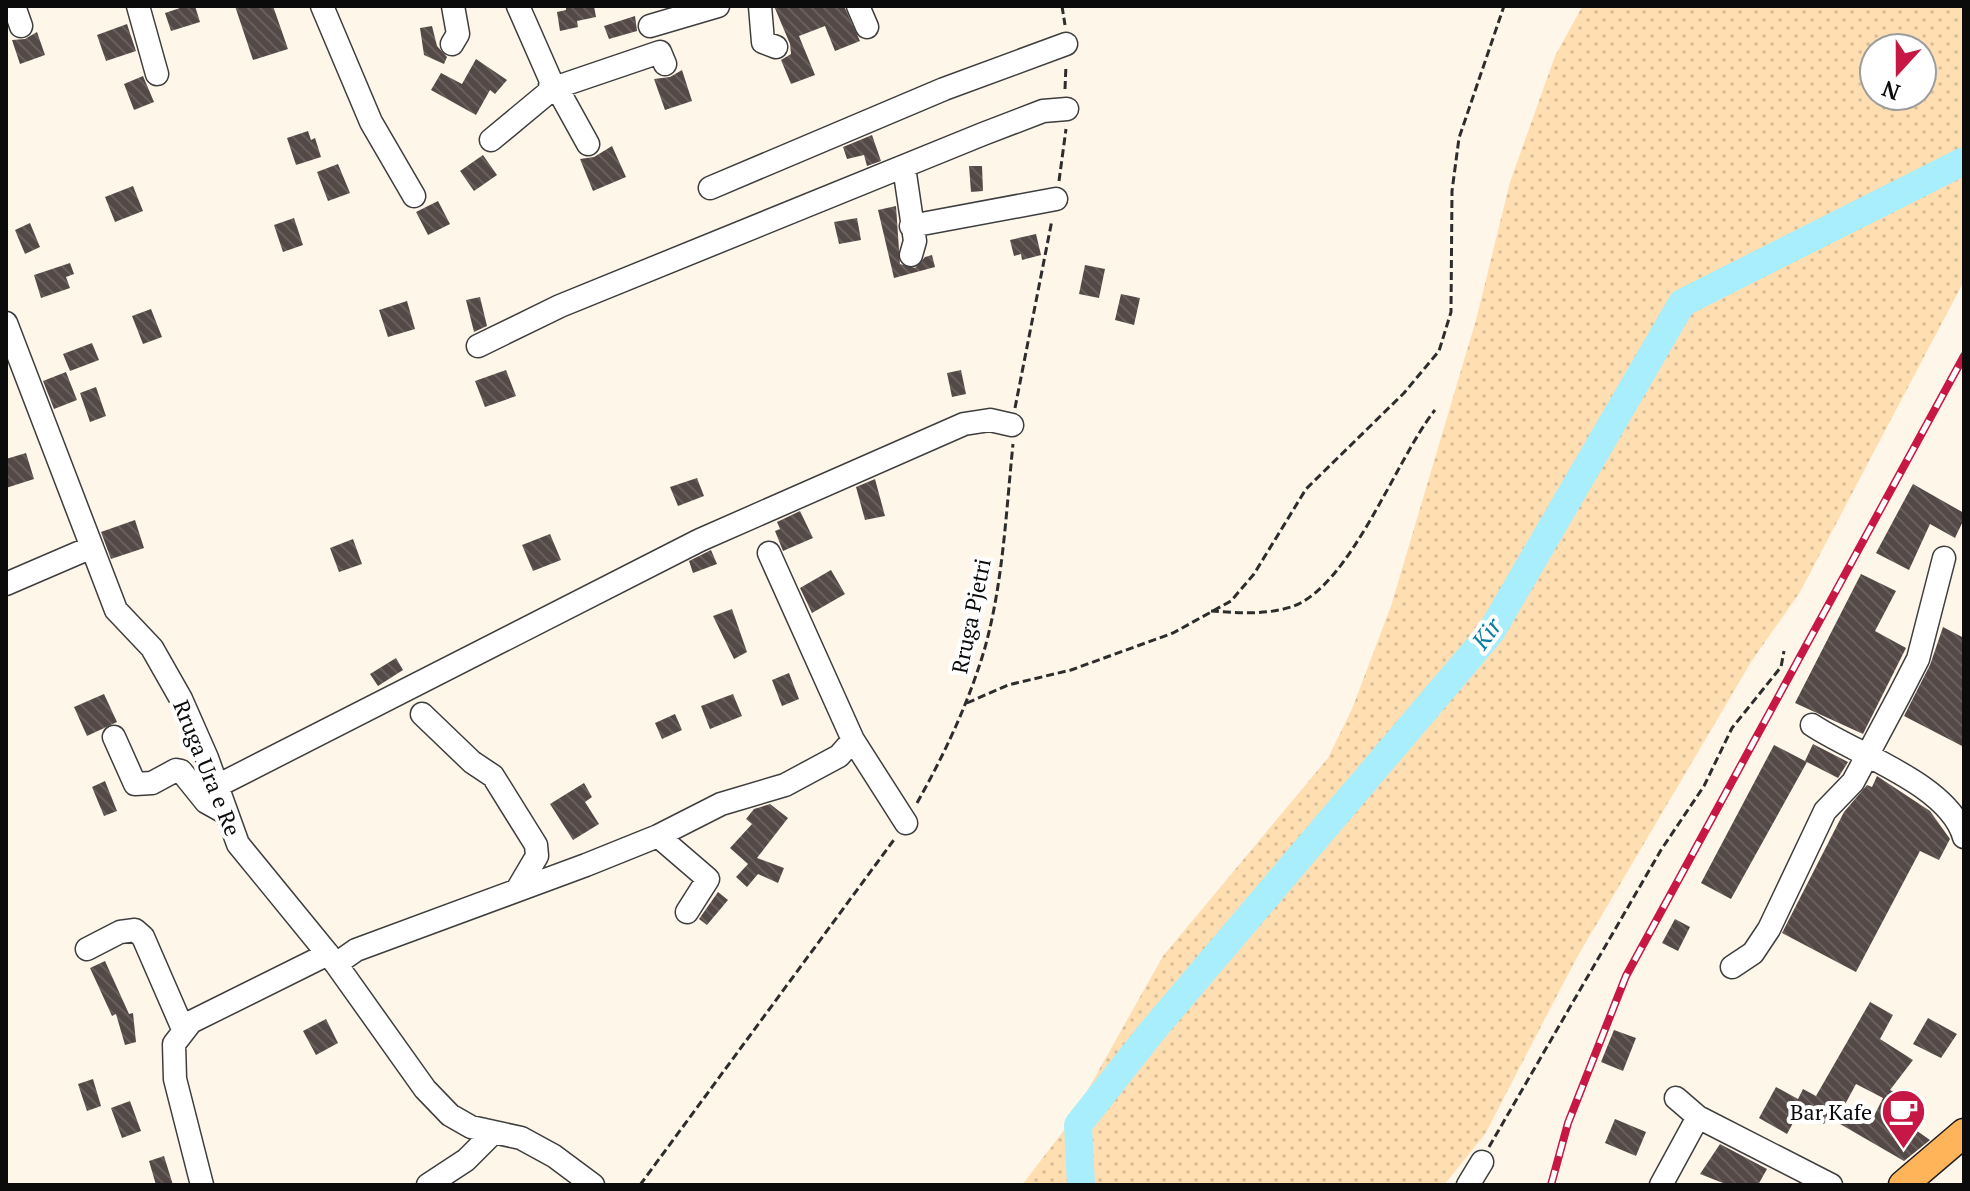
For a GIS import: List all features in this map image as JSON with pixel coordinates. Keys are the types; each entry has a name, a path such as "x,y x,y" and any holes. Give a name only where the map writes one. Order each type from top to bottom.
{"main road":[{"path":"1903,1185 1964,1133"}],"street":[{"path":"138,6 157,74"},
{"path":"322,6 371,122 414,196"},
{"path":"452,44 458,34 453,6"},
{"path":"518,6 550,86 562,97 588,144"},
{"path":"650,26 718,6"},
{"path":"760,6 763,42 776,47"},
{"path":"710,188 944,89 1066,44"},
{"path":"550,86 560,86 660,52 665,64"},
{"path":"491,140 541,100 550,86"},
{"path":"478,346 560,306 1043,111 1067,109"},
{"path":"904,167 915,241 911,255"},
{"path":"911,226 1056,199"},
{"name":"Rruga Ura e Re","path":"6,323 116,610 152,648 181,699 207,758 238,844 332,959 441,1106 471,1127 521,1138 554,1156 593,1185"},
{"path":"215,787 700,540 964,424 990,420 1012,425"},
{"path":"6,584 92,547"},
{"path":"769,553 853,740 906,823"},
{"path":"1732,967 1753,953 1825,811 1853,782 1918,659 1944,558"},
{"path":"422,714 472,762 493,776 536,845 537,856 517,890"},
{"path":"1812,725 1868,755 1947,806 1960,823 1964,837"},
{"path":"114,737 135,784 152,783 176,770 181,771 206,802 224,812"},
{"path":"202,1185 175,1079 174,1044 183,1029 332,959 658,836 721,804 799,778 839,756 853,740"},
{"path":"658,836 708,879 687,912"},
{"path":"87,949 120,932 135,930 143,937 183,1029"},
{"path":"1676,1098 1698,1117 1831,1185"},
{"path":"1661,1185 1698,1117"},
{"path":"428,1185 466,1160 493,1133"},
{"path":"1468,1185 1482,1162"}],"path":[{"name":"Rruga Pjetri","path":"640,1185 906,823 966,704 984,649 997,585 1012,425 1056,199 1067,109 1062,6"},
{"path":"966,704 1008,685 1071,670 1173,633 1209,611 1222,607 1245,587 1306,489 1413,383 1443,343 1454,285 1452,191 1459,138 1504,6"},
{"path":"1209,611 1281,609 1294,606 1322,587 1345,559 1435,410"},
{"path":"1482,1162 1613,931 1704,786 1732,728 1781,667 1784,651"}],"sand":[{"path":"1964,6 1964,281 1800,592 1751,662 1576,959 1485,1134 1444,1185 1022,1185 1068,1125 1163,956 1328,758 1352,709 1391,606 1476,320 1510,182 1555,56 1582,7"}],"building":[{"path":"195,6 200,22 171,31 165,13"},
{"path":"235,6 273,6 288,49 253,60"},
{"path":"566,6 594,6 596,17 577,21 578,27 560,31 557,12 566,10"},
{"path":"774,6 844,6 860,41 835,51 825,26 799,36 815,75 791,84 781,60 791,54 790,44"},
{"path":"635,16 637,31 609,39 604,26"},
{"path":"127,24 136,51 106,61 97,35"},
{"path":"432,26 437,46 447,57 444,64 424,55 420,28"},
{"path":"37,32 45,55 20,64 12,40 25,39"},
{"path":"476,59 507,80 495,94 490,90 476,115 431,90 441,73 462,84"},
{"path":"682,70 692,101 665,110 654,79 670,77"},
{"path":"143,76 154,102 134,110 124,84"},
{"path":"308,131 311,140 315,138 321,157 296,165 287,138"},
{"path":"872,135 881,161 867,166 864,155 847,159 843,147"},
{"path":"612,146 626,177 593,191 580,159 594,157"},
{"path":"483,155 497,175 474,191 460,171"},
{"path":"338,164 350,193 328,201 317,172"},
{"path":"969,166 982,166 983,191 971,192"},
{"path":"133,186 143,211 115,222 105,197"},
{"path":"438,201 450,224 428,235 416,212"},
{"path":"896,206 900,264 915,268 925,257 932,255 935,267 894,278 878,210"},
{"path":"294,218 303,245 283,252 274,225"},
{"path":"857,218 861,240 839,244 834,222"},
{"path":"30,223 40,247 25,254 15,230"},
{"path":"1036,234 1041,255 1022,260 1021,254 1014,256 1010,240"},
{"path":"70,263 74,274 66,277 70,288 41,298 34,275"},
{"path":"1085,265 1105,269 1099,298 1079,294"},
{"path":"1121,294 1140,298 1134,325 1115,320"},
{"path":"480,297 487,326 474,332 466,300"},
{"path":"407,301 415,329 388,337 379,310"},
{"path":"151,309 162,337 143,344 132,316"},
{"path":"92,343 99,360 70,371 63,354"},
{"path":"506,370 516,396 485,407 475,381"},
{"path":"961,370 966,394 952,397 947,373"},
{"path":"66,372 77,400 54,409 43,381"},
{"path":"96,387 106,416 90,422 80,393"},
{"path":"26,453 34,479 6,488 6,459"},
{"path":"697,478 704,496 678,506 670,487"},
{"path":"875,479 885,516 865,520 856,487"},
{"path":"1913,484 1964,513 1964,519 1955,538 1930,524 1909,570 1876,553"},
{"path":"800,511 813,538 783,551 775,531 780,529 777,522"},
{"path":"135,520 144,548 111,559 101,532"},
{"path":"550,534 561,560 533,571 522,545"},
{"path":"353,539 362,564 339,572 330,548"},
{"path":"711,550 717,564 693,573 689,561"},
{"path":"831,570 845,594 812,613 800,588"},
{"path":"1861,574 1896,591 1875,631 1906,648 1863,734 1795,703"},
{"path":"732,609 747,652 734,659 713,616"},
{"path":"1943,627 1964,638 1964,747 1904,716 1930,665"},
{"path":"396,658 403,670 378,686 370,674"},
{"path":"789,673 799,699 782,706 772,680"},
{"path":"104,694 117,722 87,736 74,707"},
{"path":"733,694 742,716 710,729 701,706"},
{"path":"675,714 682,730 662,739 655,723"},
{"path":"1813,744 1848,762 1838,778 1805,761"},
{"path":"1774,745 1807,762 1731,899 1701,883"},
{"path":"1877,776 1930,811 1950,839 1939,860 1920,851 1856,972 1782,933 1844,812 1867,785 1872,787"},
{"path":"105,781 117,811 104,816 92,787"},
{"path":"584,783 592,797 585,802 599,824 573,840 550,804"},
{"path":"770,804 788,818 757,858 784,868 778,883 758,874 747,887 736,877 748,864 730,848 752,824 746,819 754,809"},
{"path":"718,892 728,900 707,925 699,919"},
{"path":"1675,919 1690,927 1678,951 1662,943"},
{"path":"105,961 129,1014 133,1013 136,1042 125,1045 116,1014 112,1016 90,968"},
{"path":"1870,1002 1893,1015 1880,1039 1913,1060 1890,1090 1920,1106 1910,1126 1930,1140 1904,1161 1828,1117 1824,1124 1800,1110 1787,1134 1759,1118 1776,1087 1798,1099 1803,1089 1816,1096","holes":["1856,1084 1883,1098 1870,1124 1842,1110"]},
{"path":"1928,1018 1957,1034 1941,1058 1913,1044"},
{"path":"326,1019 338,1043 316,1055 303,1031"},
{"path":"1614,1030 1636,1038 1623,1071 1601,1062"},
{"path":"93,1079 101,1106 87,1111 78,1084"},
{"path":"130,1101 141,1131 122,1138 111,1108"},
{"path":"1615,1119 1646,1132 1636,1156 1605,1143"},
{"path":"1720,1144 1767,1169 1758,1185 1728,1185 1700,1174"},
{"path":"164,1156 173,1185 156,1185 149,1161"}],"waterway":[{"name":"Kir","path":"1081,1185 1078,1125 1153,1030 1491,632 1682,303 1964,161"}],"railway":[{"path":"1551,1185 1568,1123 1626,976 1964,356"}],"place":[{"name":"Bar Kafe","path":"1903,1151"}]}
